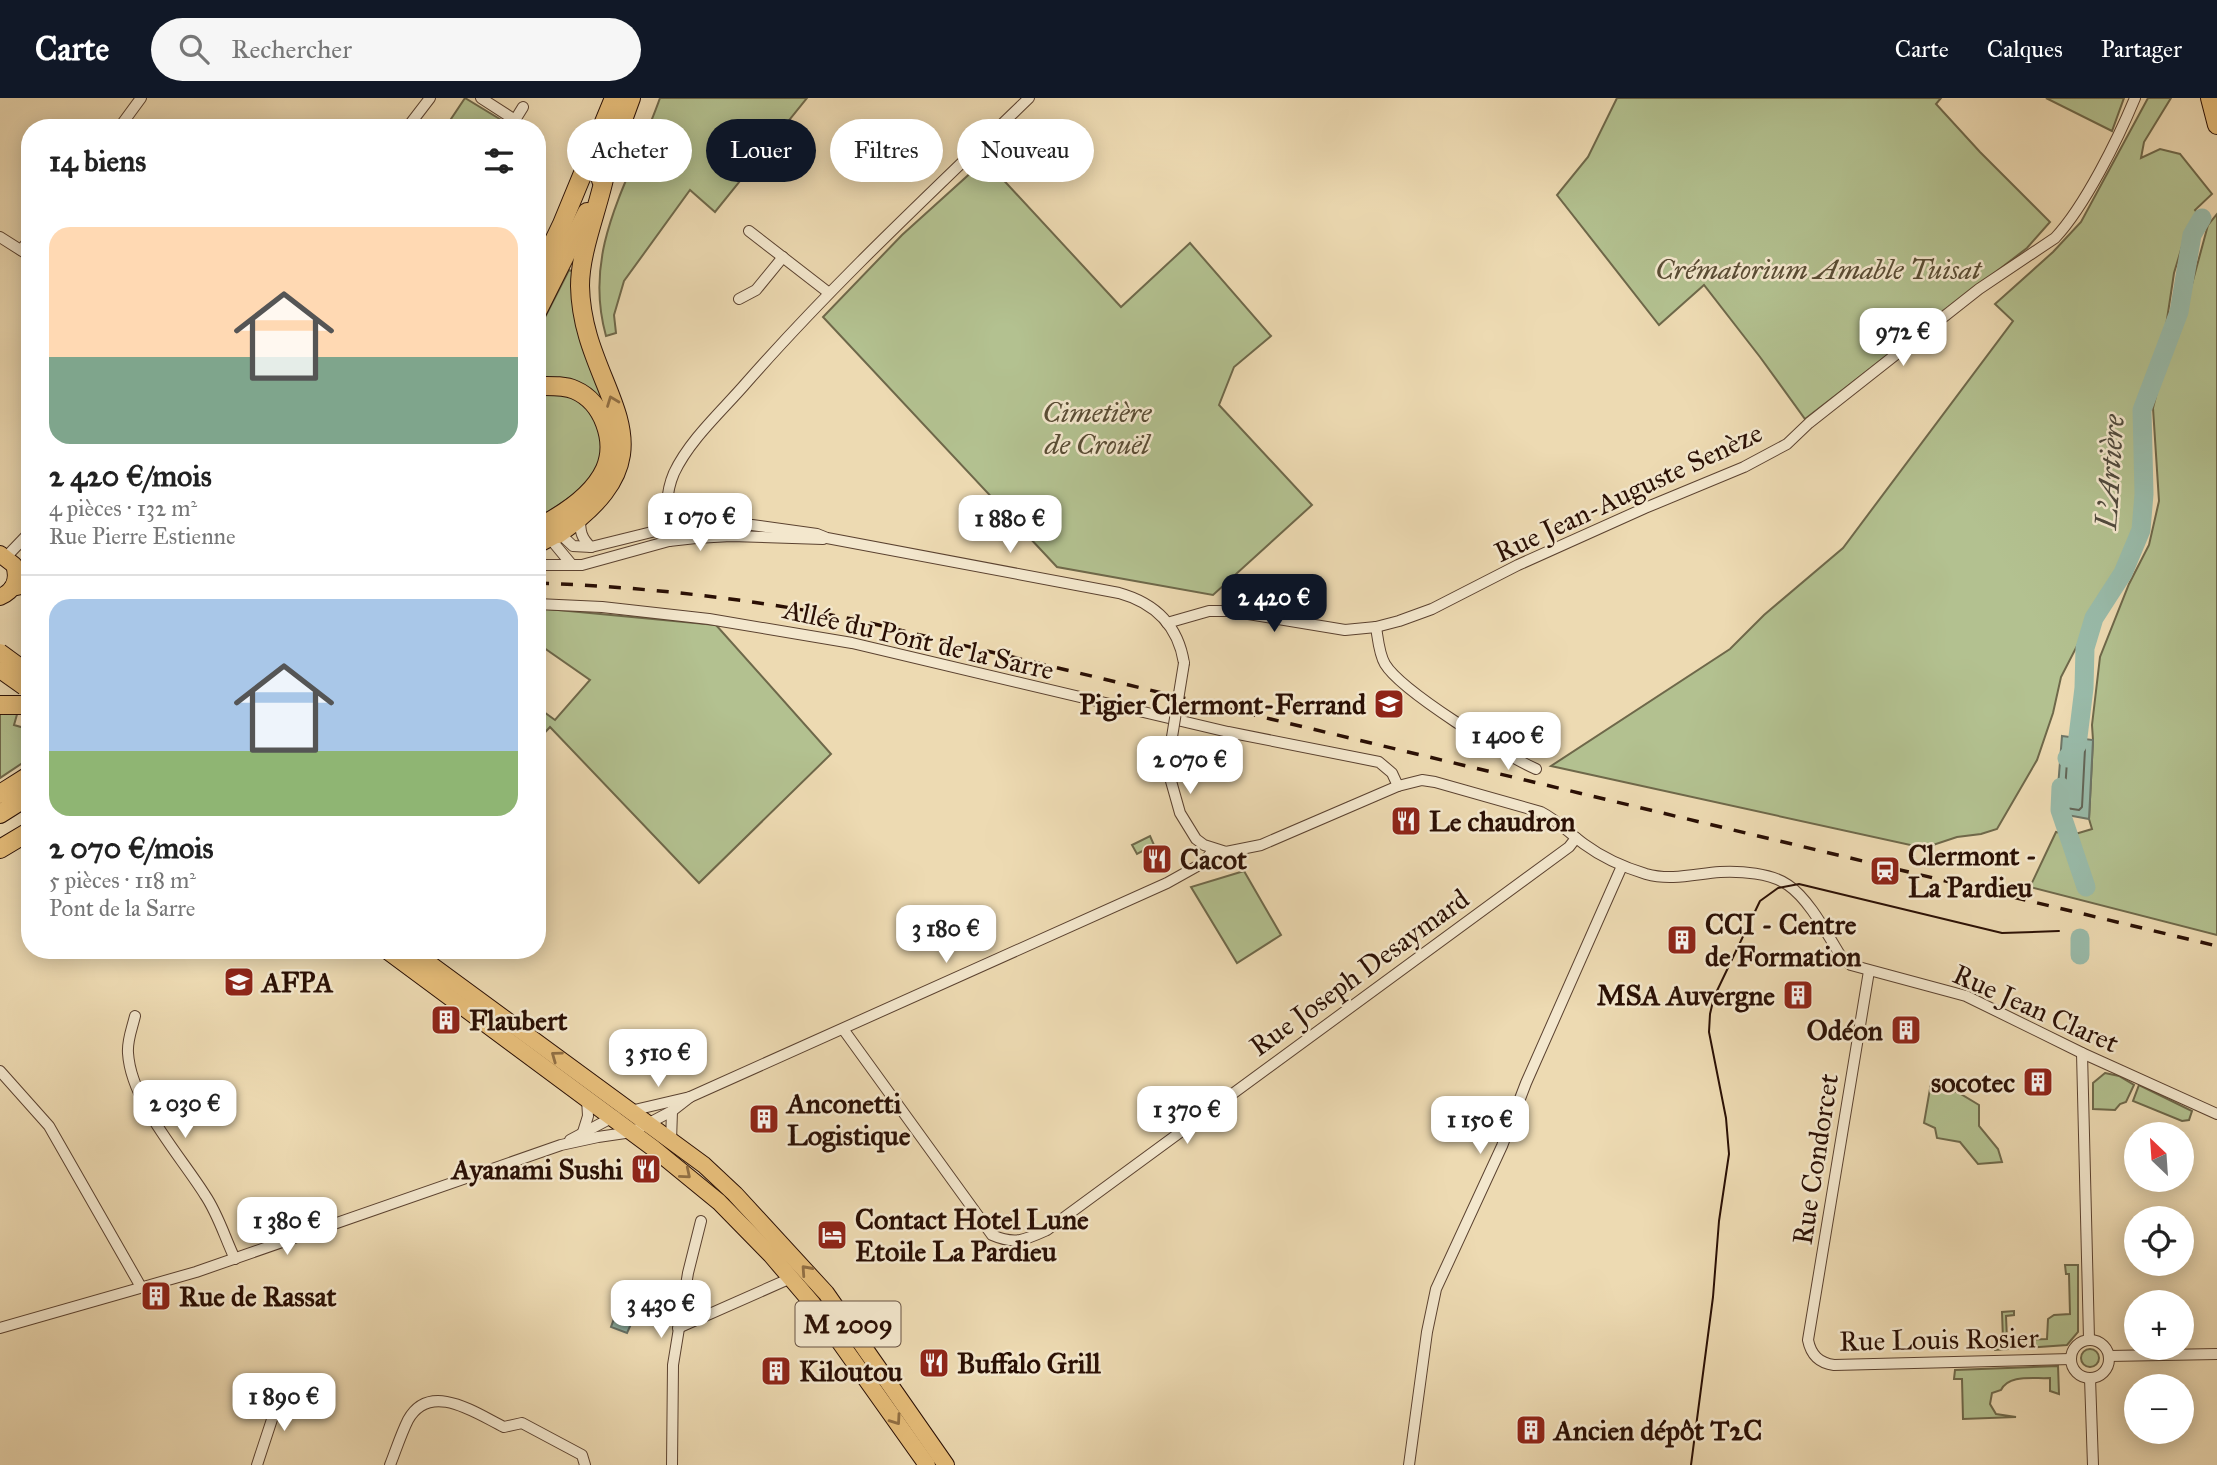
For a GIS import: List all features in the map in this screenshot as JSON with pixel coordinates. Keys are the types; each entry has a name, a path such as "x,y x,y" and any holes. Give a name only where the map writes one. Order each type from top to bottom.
{"highway":[{"path":"546,257 614,98"},
{"path":"624,119 631,98"},
{"path":"2210,98 2217,125"},
{"path":"546,294 600,182"},
{"path":"546,532 580,518 607,489 615,477 623,443 620,422 584,322 580,286 587,241 604,182"},
{"path":"546,244 562,224"},
{"path":"546,387 575,390 596,405 605,423 610,445 605,468 593,486 546,532"},
{"path":"0,705 21,693"},
{"path":"0,794 21,781"},
{"path":"0,814 21,801"},
{"path":"0,849 21,836"}],"main road":[{"path":"3,556 14,565 17,588"},
{"path":"0,652 21,680"},
{"path":"0,670 21,684"},
{"name":"M 2009","path":"398,959 632,1132 719,1202 750,1232 830,1326 928,1465"},
{"name":"M 2009","path":"423,959 671,1140 735,1194 808,1272 872,1357 946,1465"}],"street":[{"path":"126,119 141,98"},
{"path":"414,119 430,98"},
{"path":"481,98 506,119"},
{"path":"669,541 665,502 673,476 683,457 829,293 1029,98"},
{"name":"Rue Jean-Auguste Senèze","path":"1167,623 1209,611 1230,611 1324,628 1345,630 1376,627 1432,609 1518,565 1740,469 1787,443 1979,289 2055,238 2088,189 2122,129 2135,98"},
{"path":"515,119 523,107"},
{"path":"750,231 829,293"},
{"path":"0,237 21,250"},
{"path":"739,299 756,290 783,257"},
{"path":"580,518 580,531 591,547"},
{"path":"546,532 573,545 591,547 668,528 714,523 752,525 817,534 1119,593 1144,602 1157,611 1181,645 1184,663 1171,743 1169,774 1180,813 1196,839 1214,850 1201,864 1167,883 690,1097 611,1117 561,1145"},
{"path":"546,532 572,565"},
{"path":"546,565 598,561 669,541 732,536 817,540 827,538"},
{"path":"3,556 21,540"},
{"name":"Allée du Pont de la Sarre","path":"546,604 602,607 709,619 852,643 1204,726 1379,762 1392,773 1398,786"},
{"path":"1376,627 1383,657 1395,676 1431,704 1536,769"},
{"name":"Rue Jean Claret","path":"1214,850 1226,852 1261,845 1398,786 1422,780 1528,808 1554,819 1576,838 1622,866 1651,875 1675,877 1720,872 1745,873 1776,879 1788,885 1802,899 1843,958 1851,965 1966,996 2082,1053 2217,1114"},
{"name":"Rue Joseph Desaymard","path":"843,1029 992,1235 1006,1241 1024,1241 1047,1230 1569,847 1576,838"},
{"path":"1409,1465 1427,1332 1436,1289 1502,1146 1526,1083 1622,866"},
{"name":"Rue Condorcet","path":"1812,1353 1808,1340 1869,971"},
{"path":"135,1016 128,1040 128,1054 136,1085 162,1134 207,1197 235,1259"},
{"path":"2082,1053 2089,1339"},
{"path":"0,1072 49,1126 141,1287"},
{"path":"0,1328 235,1259 561,1145 632,1132 672,1111 690,1097"},
{"path":"583,1132 588,1116 587,1099"},
{"path":"671,1140 672,1111"},
{"path":"672,1465 673,1365 678,1328 701,1222"},
{"path":"678,1328 791,1278"},
{"path":"2089,1339 2102,1344 2109,1356 2109,1363 2102,1373 2090,1378 2077,1372 2071,1359 2076,1346 2089,1339"},
{"name":"Rue Louis Rosier","path":"1812,1353 1821,1362 1834,1365 2071,1359"},
{"path":"2109,1356 2217,1354"},
{"path":"2090,1378 2092,1465"},
{"path":"257,1465 281,1392"},
{"path":"390,1465 409,1418 421,1405 435,1401 453,1402 504,1427 522,1423 582,1455 585,1465"}],"green space":[{"path":"465,98 500,119 451,119"},
{"path":"660,98 807,98 790,119 706,119 706,182 739,182 715,212 690,190 624,281 614,315 616,333 606,336 600,304 600,273 613,214 625,182 692,182 692,119 652,119"},
{"name":"Crématorium Amable Tuisat","path":"1617,98 1941,98 1936,104 2050,222 2027,248 1805,419 1704,285 1659,325 1557,195 1588,157"},
{"path":"2046,98 2124,98 2112,131"},
{"path":"2148,98 2171,98 2144,142 2141,158 2160,149 2180,154 2212,194 2195,210 2198,214 2187,230 2174,273 2166,326 2134,421 2139,458 2138,530 2121,570 2098,605 2061,677 2053,713 2037,760 1997,829 1957,837 1924,848 1551,766 1730,649 1764,615 1843,548 2013,321 1995,304 2053,252 2081,222"},
{"name":"Cimetière de Crouël","path":"961,182 1005,182 1121,307 1190,243 1271,336 1234,367 1219,405 1312,505 1213,595 1057,567 823,317 902,235"},
{"path":"2217,214 2217,935 2030,887 2056,832 2072,835 2092,829 2089,819 2092,725 2100,657 2129,584 2149,545 2159,501 2153,408 2179,332 2208,225"},
{"path":"569,270 576,273 612,414 593,396 546,383 546,315"},
{"path":"546,393 569,396 579,401 594,416 602,436 598,467 586,483 546,513"},
{"path":"546,609 716,625 831,754 699,883 550,727 546,731 546,714 555,720 590,680 546,649"},
{"path":"0,710 18,711 14,725 21,727 21,764 0,778"},
{"path":"1150,836 1154,845 1137,854 1132,845"},
{"path":"1244,871 1281,935 1237,963 1191,887"},
{"path":"2105,1073 2119,1076 2134,1085 2126,1102 2115,1110 2093,1109 2093,1083"},
{"path":"1931,1083 1959,1093 1979,1105 1979,1126 1998,1149 2002,1162 1978,1164 1960,1142 1937,1138 1935,1128 1924,1123"},
{"path":"2139,1085 2192,1111 2189,1120 2182,1121 2133,1101"},
{"path":"2065,1265 2078,1265 2078,1332 2067,1345 1995,1350 1995,1341 2003,1340 2002,1312 2014,1311 2014,1315 2006,1316 2007,1340 2047,1339 2048,1319 2054,1315 2070,1314 2069,1274 2066,1274"},
{"path":"2090,1349 2096,1352 2099,1358 2096,1364 2090,1367 2084,1364 2081,1358 2084,1352"},
{"path":"2058,1366 2059,1394 2050,1391 2050,1378 2016,1379 1992,1393 1990,1404 1996,1414 2016,1417 1963,1419 1962,1379 1954,1379 1955,1370"}],"water":[{"path":"2062,736 2093,740 2089,819 2056,813"},
{"path":"615,1316 632,1322 627,1333 611,1327"}],"waterway":[{"name":"L'Artière","path":"2067,758 2077,745 2084,688 2085,648 2094,618 2123,573 2141,530 2144,494 2142,410 2179,312 2192,235 2202,218"},
{"name":"L'Artière","path":"2061,787 2060,810 2086,887"},
{"name":"L'Artière","path":"2080,938 2080,955"}],"tram line":[{"path":"1691,1465 1729,1154 1726,1118 1709,1032 1710,1014 1714,997 1760,901 1778,888 1799,884 2002,933 2059,931"}],"railway":[{"path":"546,584 700,595 862,621 2217,946"},
{"path":"0,673 21,665"}],"place":[{"name":"Pigier Clermont-Ferrand","path":"1389,704"},
{"name":"Le chaudron","path":"1406,821"},
{"name":"Cacot","path":"1157,859"},
{"name":"Clermont - La Pardieu","path":"1885,871"},
{"name":"CCI - Centre de Formation","path":"1682,940"},
{"name":"AFPA","path":"239,982"},
{"name":"MSA Auvergne","path":"1798,995"},
{"name":"Flaubert","path":"446,1020"},
{"name":"Odéon","path":"1906,1030"},
{"name":"socotec","path":"2038,1082"},
{"name":"Anconetti Logistique","path":"764,1119"},
{"name":"Ayanami Sushi","path":"646,1169"},
{"name":"Contact Hotel Lune Etoile La Pardieu","path":"832,1235"},
{"name":"Rue de Rassat","path":"156,1296"},
{"name":"Buffalo Grill","path":"934,1363"},
{"name":"Kiloutou","path":"776,1371"},
{"name":"Ancien dépôt T2C","path":"1531,1430"}]}
